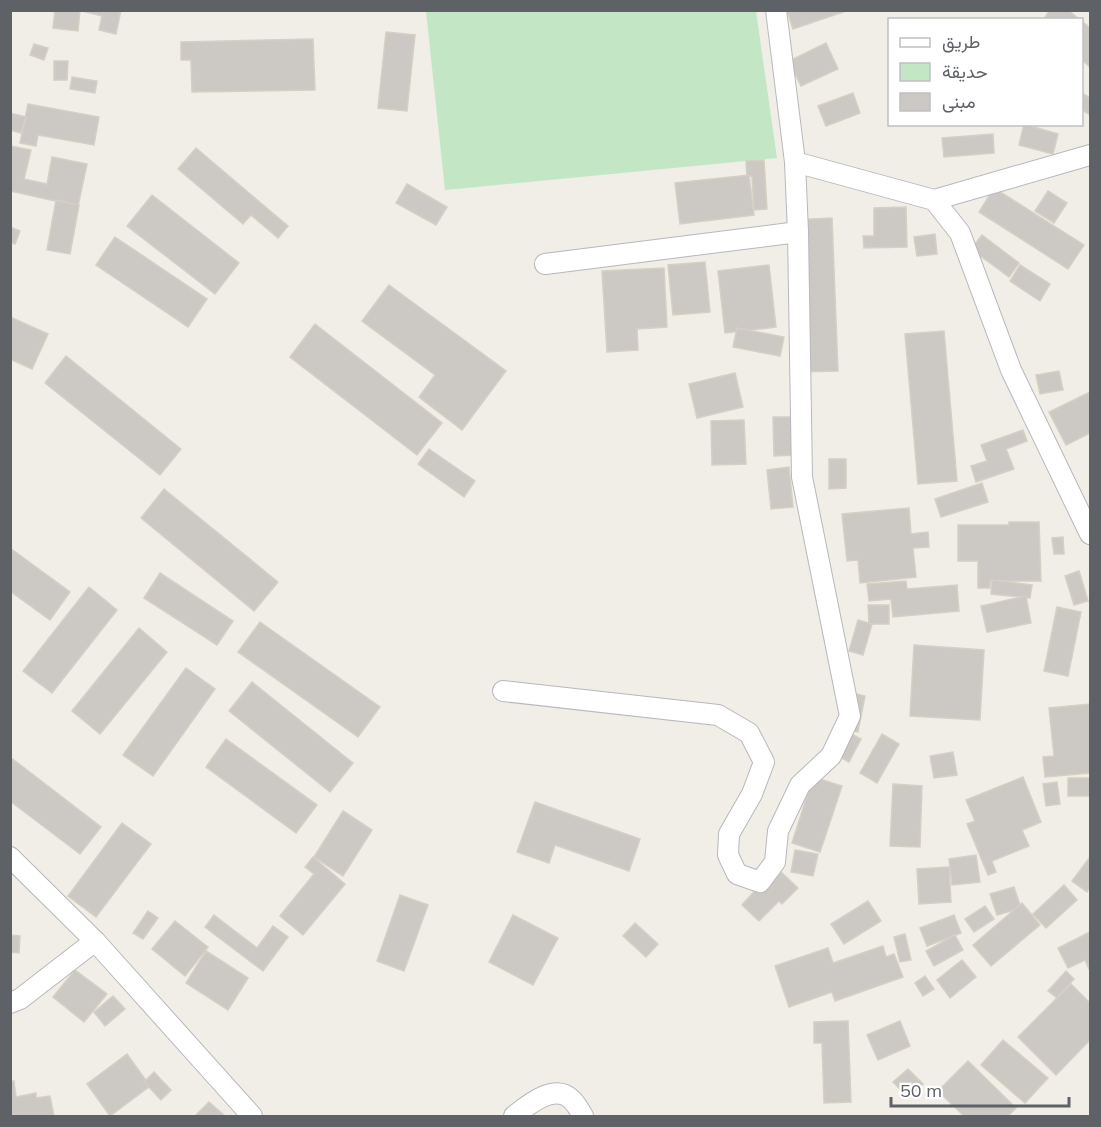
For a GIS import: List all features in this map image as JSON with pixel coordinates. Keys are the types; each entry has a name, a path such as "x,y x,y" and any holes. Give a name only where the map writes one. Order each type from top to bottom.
{"street":[{"path":"503,691 718,716 749,733 764,762 752,794 729,834 728,855 737,874 760,882 775,862 778,831 800,785 831,756 850,716 802,477 795,162 776,10"},
{"path":"795,162 934,200 1090,155"},
{"path":"934,200 960,233 1011,370 1090,534"},
{"path":"544,264 798,232"},
{"path":"10,857 95,941 252,1116"},
{"path":"10,1003 20,999 95,941"},
{"path":"514,1116 540,1097 558,1094 571,1099 583,1116"}],"green space":[{"path":"426,11 756,11 777,158 445,190"}],"building":[{"path":"55,10 80,10 78,31 53,28"},
{"path":"78,10 121,10 116,34 99,30 102,16"},
{"path":"787,10 849,10 793,29"},
{"path":"1050,10 1068,10 1078,18 1044,18"},
{"path":"1083,22 1090,28 1090,67 1083,61"},
{"path":"386,32 415,35 407,111 378,108"},
{"path":"313,39 315,90 192,92 191,60 181,60 181,42"},
{"path":"826,43 838,69 801,86 789,61"},
{"path":"34,44 48,48 44,60 30,55"},
{"path":"54,61 68,61 67,80 54,80"},
{"path":"72,77 97,81 95,93 70,89"},
{"path":"853,93 860,113 826,126 818,106"},
{"path":"1083,94 1090,98 1090,115 1083,111"},
{"path":"28,104 99,117 94,145 38,135 36,146 20,143"},
{"path":"10,113 26,117 21,133 10,130"},
{"path":"1024,126 1058,134 1053,154 1019,145"},
{"path":"993,134 994,153 944,157 942,138"},
{"path":"10,146 31,150 24,179 47,184 52,157 87,164 78,206 10,191"},
{"path":"196,148 288,226 278,238 251,215 243,224 178,169"},
{"path":"764,160 767,209 754,210 752,176 747,177 746,161"},
{"path":"749,175 754,215 680,224 675,183"},
{"path":"407,184 447,207 436,225 396,203"},
{"path":"994,188 1084,245 1068,269 979,212"},
{"path":"1048,191 1067,203 1054,223 1035,211"},
{"path":"152,195 239,263 215,294 127,226"},
{"path":"56,200 79,205 70,254 47,250"},
{"path":"906,207 907,247 864,248 863,236 874,236 874,208"},
{"path":"832,218 838,371 799,372 792,220"},
{"path":"10,227 20,231 15,244 10,242"},
{"path":"935,234 937,254 917,256 914,237"},
{"path":"982,235 1019,263 1009,277 971,249"},
{"path":"115,237 207,299 188,327 96,265"},
{"path":"705,262 710,312 673,315 668,265"},
{"path":"769,265 776,327 725,333 718,271"},
{"path":"1020,265 1050,284 1040,301 1010,281"},
{"path":"664,268 667,327 637,329 638,350 607,352 602,271"},
{"path":"389,285 506,371 462,430 419,397 435,375 362,321"},
{"path":"10,317 48,334 32,369 10,359"},
{"path":"315,324 442,423 417,455 290,357"},
{"path":"737,328 784,337 780,356 733,347"},
{"path":"944,331 957,481 918,484 905,334"},
{"path":"66,356 181,449 160,475 45,383"},
{"path":"1059,371 1063,390 1040,394 1036,375"},
{"path":"735,373 743,407 697,418 689,384"},
{"path":"1090,392 1090,433 1066,445 1049,412"},
{"path":"773,417 795,417 796,455 774,456"},
{"path":"744,420 746,464 712,465 711,421"},
{"path":"1023,430 1027,441 1006,449 1014,469 976,482 971,466 987,461 981,445"},
{"path":"429,449 475,481 464,497 418,464"},
{"path":"829,459 846,459 846,488 829,489"},
{"path":"789,467 793,507 771,509 767,470"},
{"path":"982,483 988,502 941,517 935,499"},
{"path":"164,489 278,582 254,611 141,518"},
{"path":"909,508 911,534 928,532 929,547 913,548 916,577 860,583 858,560 847,561 842,514"},
{"path":"1009,522 1039,522 1041,581 990,581 990,588 978,588 978,561 958,561 958,525 1009,525"},
{"path":"1063,537 1064,554 1054,554 1052,538"},
{"path":"10,548 70,592 50,620 10,591"},
{"path":"1079,571 1088,601 1074,605 1065,576"},
{"path":"160,573 233,621 217,645 144,598"},
{"path":"992,580 1032,585 1030,598 991,594"},
{"path":"906,581 907,589 957,585 959,611 893,617 891,599 869,601 867,584"},
{"path":"89,587 117,610 52,693 23,671"},
{"path":"1026,596 1031,623 987,632 981,606"},
{"path":"868,605 889,605 889,624 869,624"},
{"path":"1057,607 1081,612 1068,676 1044,671"},
{"path":"858,620 872,624 863,655 849,651"},
{"path":"260,622 380,707 358,737 238,652"},
{"path":"139,628 167,652 100,734 72,711"},
{"path":"914,645 984,650 980,720 910,716"},
{"path":"186,668 215,689 153,776 123,755"},
{"path":"252,682 353,763 330,792 229,711"},
{"path":"848,692 865,696 858,732 841,729"},
{"path":"1090,704 1090,773 1045,777 1043,757 1054,756 1049,708"},
{"path":"842,729 861,739 849,762 830,752"},
{"path":"882,734 899,744 877,783 860,773"},
{"path":"226,739 317,805 296,833 206,767"},
{"path":"953,752 957,775 934,778 930,756"},
{"path":"10,757 101,827 80,854 10,801"},
{"path":"813,777 842,786 820,852 792,843"},
{"path":"1023,777 1041,822 1022,830 1029,846 992,861 996,872 988,875 967,824 975,821 966,800"},
{"path":"1068,778 1090,778 1090,796 1068,796"},
{"path":"1057,782 1060,804 1046,806 1043,784"},
{"path":"893,784 922,786 920,847 890,846"},
{"path":"535,802 640,839 629,871 555,845 549,863 517,852"},
{"path":"343,811 372,830 343,876 314,857"},
{"path":"122,823 151,844 96,917 68,896"},
{"path":"795,850 818,854 813,876 791,872"},
{"path":"976,855 980,882 952,885 949,859"},
{"path":"313,857 345,884 303,935 280,916 314,874 305,867"},
{"path":"1090,857 1090,887 1087,892 1072,881"},
{"path":"949,867 951,902 919,904 917,869"},
{"path":"781,872 798,888 782,904 779,901 759,921 742,905 760,885 765,889"},
{"path":"1064,885 1077,900 1046,928 1033,914"},
{"path":"1014,887 1021,908 997,915 990,894"},
{"path":"400,895 428,905 404,971 377,961"},
{"path":"868,901 881,921 844,944 831,924"},
{"path":"1022,903 1040,925 991,966 973,945"},
{"path":"985,906 994,919 974,932 965,919"},
{"path":"148,911 158,918 143,939 133,933"},
{"path":"214,915 257,948 273,926 288,937 263,971 205,927"},
{"path":"513,915 558,938 533,985 489,962"},
{"path":"954,915 961,933 927,946 920,928"},
{"path":"175,921 208,947 185,976 152,949"},
{"path":"635,923 658,944 646,957 623,936"},
{"path":"1090,932 1090,971 1085,960 1068,968 1058,948"},
{"path":"905,934 911,960 900,962 894,937"},
{"path":"10,935 20,936 19,953 10,952"},
{"path":"955,935 963,950 934,966 926,951"},
{"path":"883,946 886,957 894,954 903,977 835,1001 832,992 789,1007 775,966 828,948 833,963"},
{"path":"206,951 248,978 228,1010 186,983"},
{"path":"962,960 976,977 950,998 937,980"},
{"path":"75,970 107,994 84,1022 53,997"},
{"path":"1066,971 1074,979 1057,998 1048,991"},
{"path":"925,976 934,989 923,996 915,983"},
{"path":"1071,984 1090,1003 1090,1040 1056,1075 1018,1037"},
{"path":"113,996 125,1009 105,1026 94,1012"},
{"path":"848,1021 851,1102 824,1103 822,1043 814,1043 814,1022"},
{"path":"900,1021 910,1046 878,1060 867,1035"},
{"path":"1003,1040 1048,1078 1025,1103 981,1065"},
{"path":"127,1054 150,1086 110,1116 87,1084"},
{"path":"968,1061 1016,1108 1008,1116 964,1116 938,1091"},
{"path":"908,1069 923,1084 908,1097 893,1082"},
{"path":"154,1072 171,1090 161,1100 144,1082"},
{"path":"14,1081 16,1097 36,1093 36,1098 50,1096 54,1116 10,1116 10,1082"},
{"path":"209,1102 225,1116 195,1116"}]}
